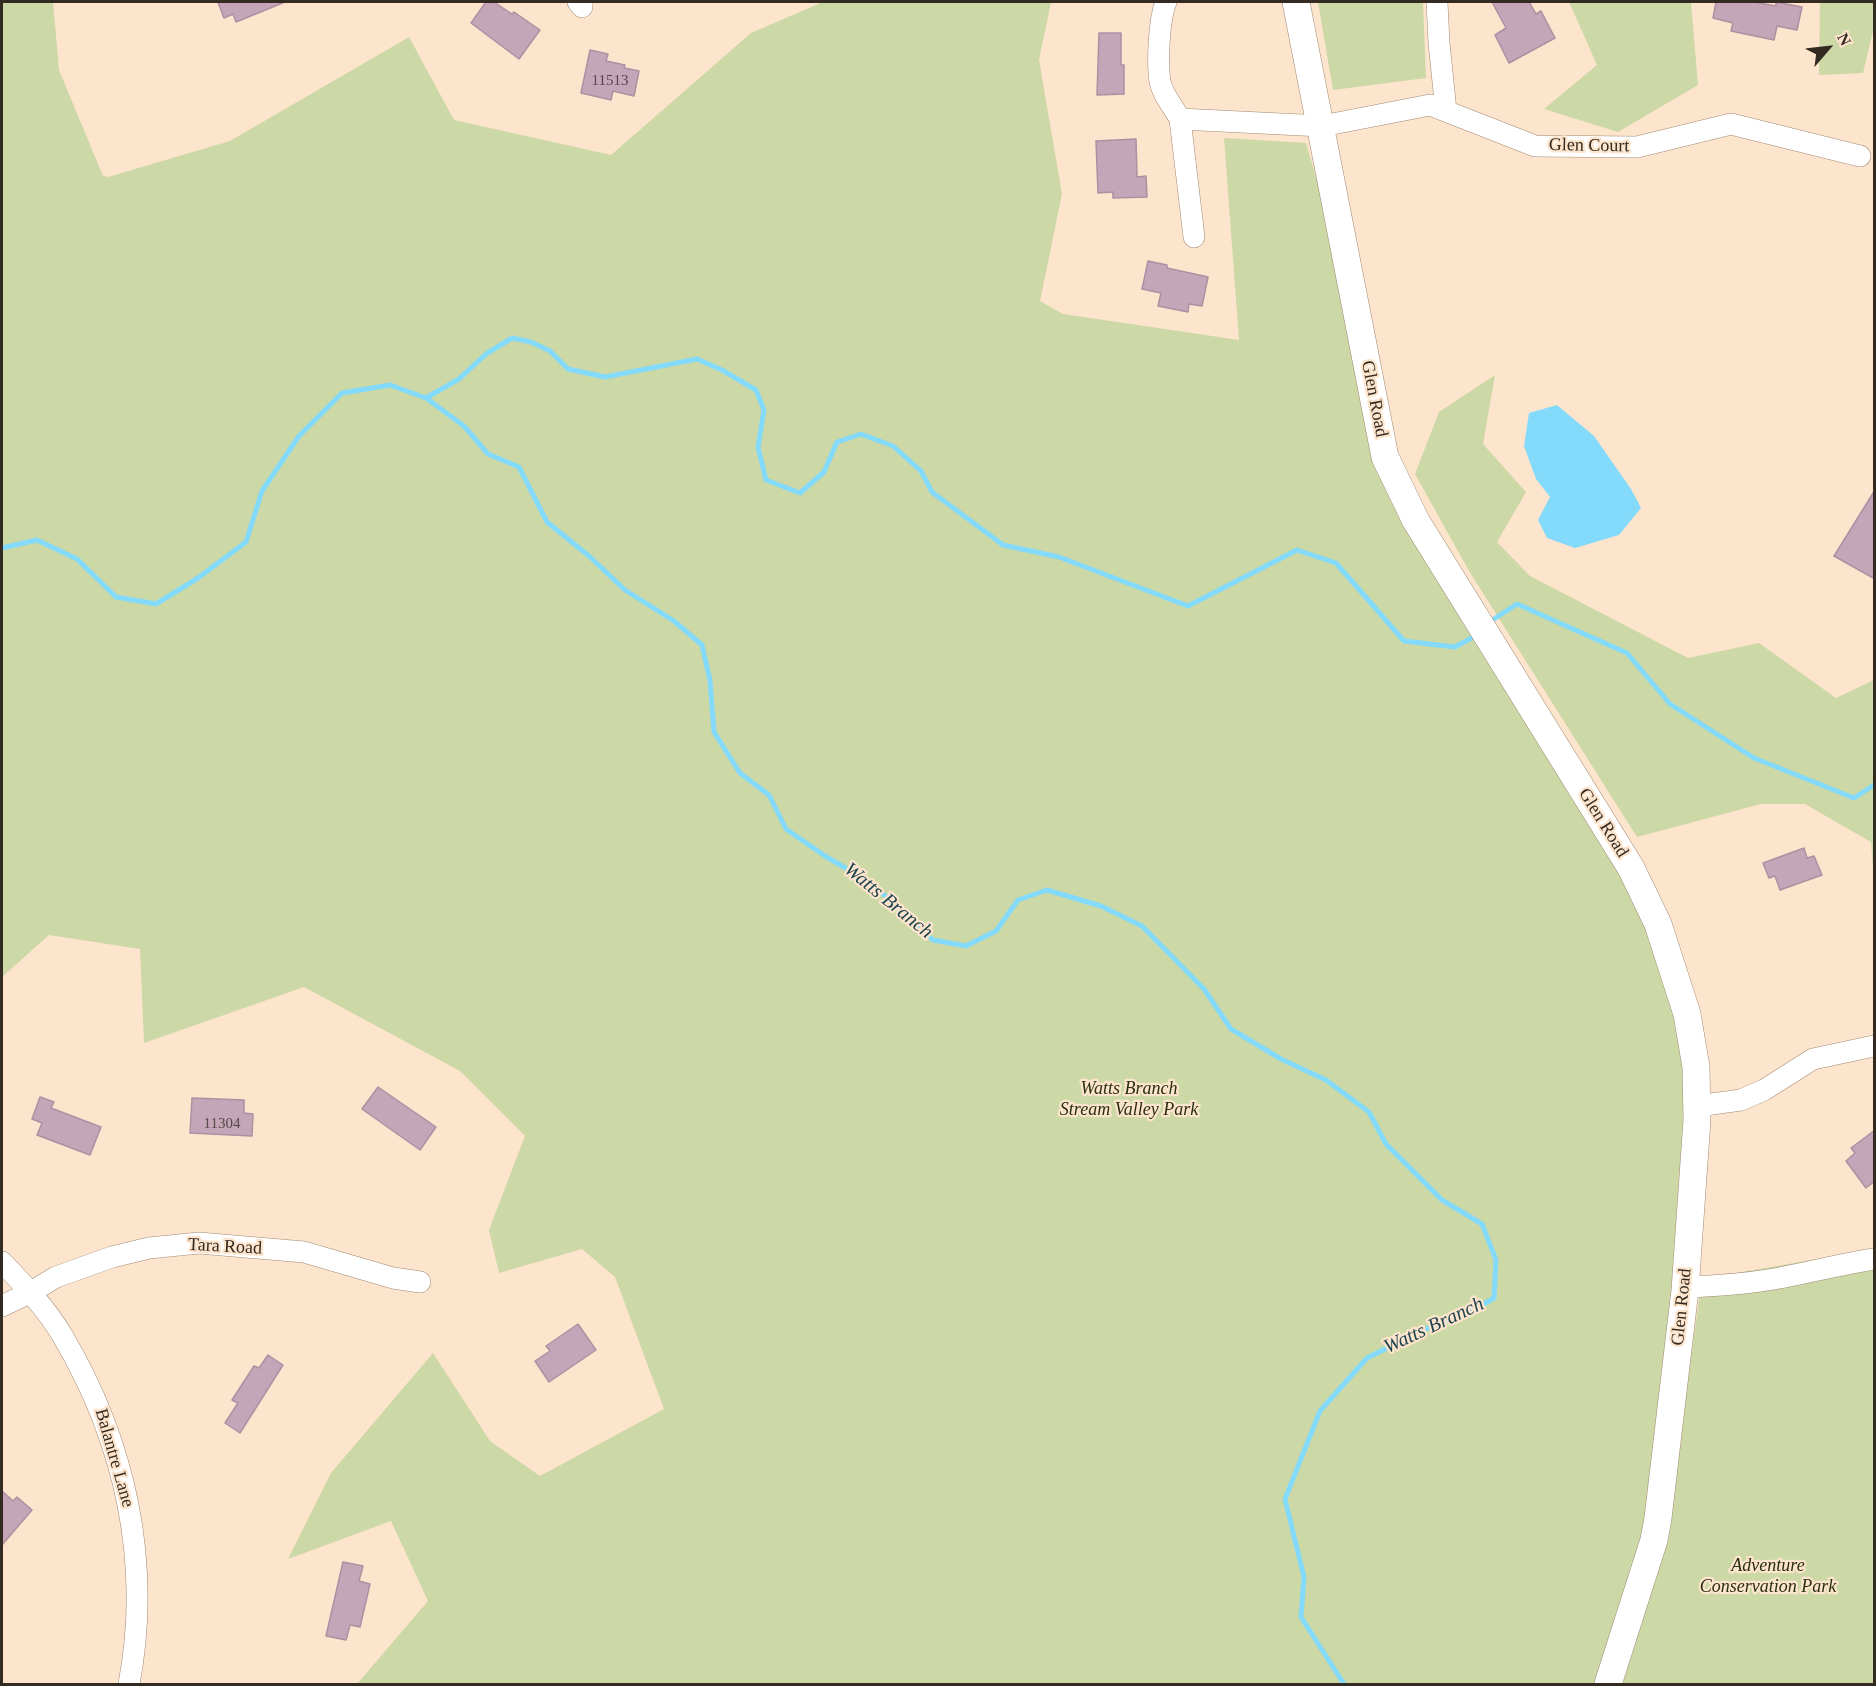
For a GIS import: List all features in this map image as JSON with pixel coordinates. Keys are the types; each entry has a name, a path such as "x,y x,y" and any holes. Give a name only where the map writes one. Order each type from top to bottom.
{"main road":[{"name":"Glen Road","path":"1296,2 1385,457 1416,521 1631,868 1658,924 1687,1014 1696,1067 1697,1106 1686,1287 1654,1540 1608,1684"}],"street":[{"path":"1166,2 1160,47 1160,83 1180,119 1194,237"},
{"path":"1437,2 1446,111"},
{"name":"Glen Court","path":"1180,119 1322,126 1430,105 1534,146 1637,147 1731,124 1860,156"},
{"path":"1697,1106 1741,1100 1764,1090 1813,1059 1875,1046"},
{"name":"Tara Road","path":"2,1306 56,1277 112,1257 149,1248 200,1243 304,1252 393,1278 420,1281"},
{"path":"1686,1287 1763,1281 1875,1258"},
{"name":"Balantre Lane","path":"2,1262 31,1292 61,1334 97,1401 121,1469 134,1528 137,1590 134,1657 129,1684"}],"green space":[{"name":"Watts Branch Stream Valley Park","path":"2,2 53,2 59,70 103,176 108,177 230,141 409,37 454,120 611,155 751,33 823,2 1051,2 1039,60 1062,194 1040,301 1063,314 1239,340 1224,138 1306,143 1360,325 1385,457 1563,745 1653,883 1681,977 1696,1067 1663,1557 1702,1279 1874,1249 1874,1684 357,1684 428,1601 391,1521 288,1559 331,1473 433,1353 490,1441 540,1476 664,1409 615,1277 582,1249 499,1273 489,1230 525,1136 460,1071 304,987 144,1043 140,949 49,935 2,977"},
{"path":"1318,2 1423,2 1426,78 1333,90"},
{"path":"1569,2 1691,2 1698,85 1618,132 1544,109 1597,65"},
{"path":"1820,2 1874,2 1874,27 1863,73 1819,75"},
{"path":"1495,375 1483,444 1526,492 1497,542 1530,576 1688,658 1759,643 1836,698 1874,680 1874,883 1871,842 1805,804 1761,804 1637,837 1469,571 1415,474 1439,412"}],"water":[{"path":"1557,405 1594,436 1631,489 1641,508 1619,535 1575,548 1547,538 1538,520 1550,497 1536,479 1524,446 1529,413"}],"building":[{"path":"218,2 285,2 236,22 233,14 224,18"},
{"path":"486,2 494,2 512,14 514,12 540,30 519,59 471,23"},
{"path":"1492,2 1529,2 1536,14 1541,11 1555,38 1509,63 1495,35 1506,28"},
{"path":"1716,2 1753,2 1776,6 1776,2 1802,7 1797,30 1777,26 1774,40 1731,31 1733,23 1713,18"},
{"path":"1099,33 1121,33 1124,94 1097,95"},
{"path":"590,50 608,54 606,61 639,71 634,96 613,91 611,100 581,93"},
{"path":"1136,139 1137,177 1146,176 1147,197 1113,198 1113,192 1098,193 1096,141"},
{"path":"1148,261 1167,265 1167,268 1208,277 1202,306 1189,304 1188,312 1158,306 1161,293 1142,289"},
{"path":"1875,490 1875,579 1834,556"},
{"path":"1804,848 1807,858 1814,856 1822,875 1780,890 1775,876 1769,878 1763,863"},
{"path":"378,1087 436,1127 420,1150 362,1109"},
{"path":"40,1097 54,1102 51,1108 101,1127 90,1155 37,1135 42,1123 32,1119"},
{"path":"192,1098 244,1100 244,1113 253,1114 252,1136 190,1133"},
{"path":"1875,1130 1875,1181 1866,1188 1846,1161 1855,1153 1851,1148"},
{"path":"578,1324 596,1350 549,1382 535,1361 550,1351 546,1346"},
{"path":"268,1355 283,1365 240,1433 225,1423 238,1403 232,1400 254,1366 259,1368"},
{"path":"2,1491 13,1501 17,1497 32,1510 2,1545"},
{"path":"343,1562 363,1566 359,1581 370,1584 360,1627 350,1625 346,1640 326,1636"}],"waterway":[{"path":"426,398 459,379 486,354 512,338 531,342 550,351 568,369 605,377 697,359 722,370 756,390 764,410 758,447 766,480 800,493 824,472 837,442 861,434 893,446 921,471 932,492 1003,545 1059,557 1188,606 1297,550 1336,563 1404,641 1455,647 1475,636"},
{"name":"Watts Branch","path":"2,548 37,540 77,559 116,597 156,604 198,578 246,542 262,491 299,436 342,393 390,385 426,398 464,426 488,454 519,467 547,522 589,556 625,590 674,621 702,645 710,680 714,732 740,773 769,795 786,829 825,856 871,883 933,940 966,946 996,931 1018,900 1047,890 1101,906 1142,926 1204,989 1231,1029 1281,1059 1326,1080 1369,1112 1386,1144 1442,1200 1482,1224 1496,1260 1494,1298 1367,1358 1320,1411 1285,1499 1304,1577 1301,1617 1344,1684"},
{"path":"1494,619 1517,604 1627,653 1670,704 1754,758 1854,798 1874,785"}],"park label":[{"name":"Adventure Conservation Park","path":"1768,1576"}]}
